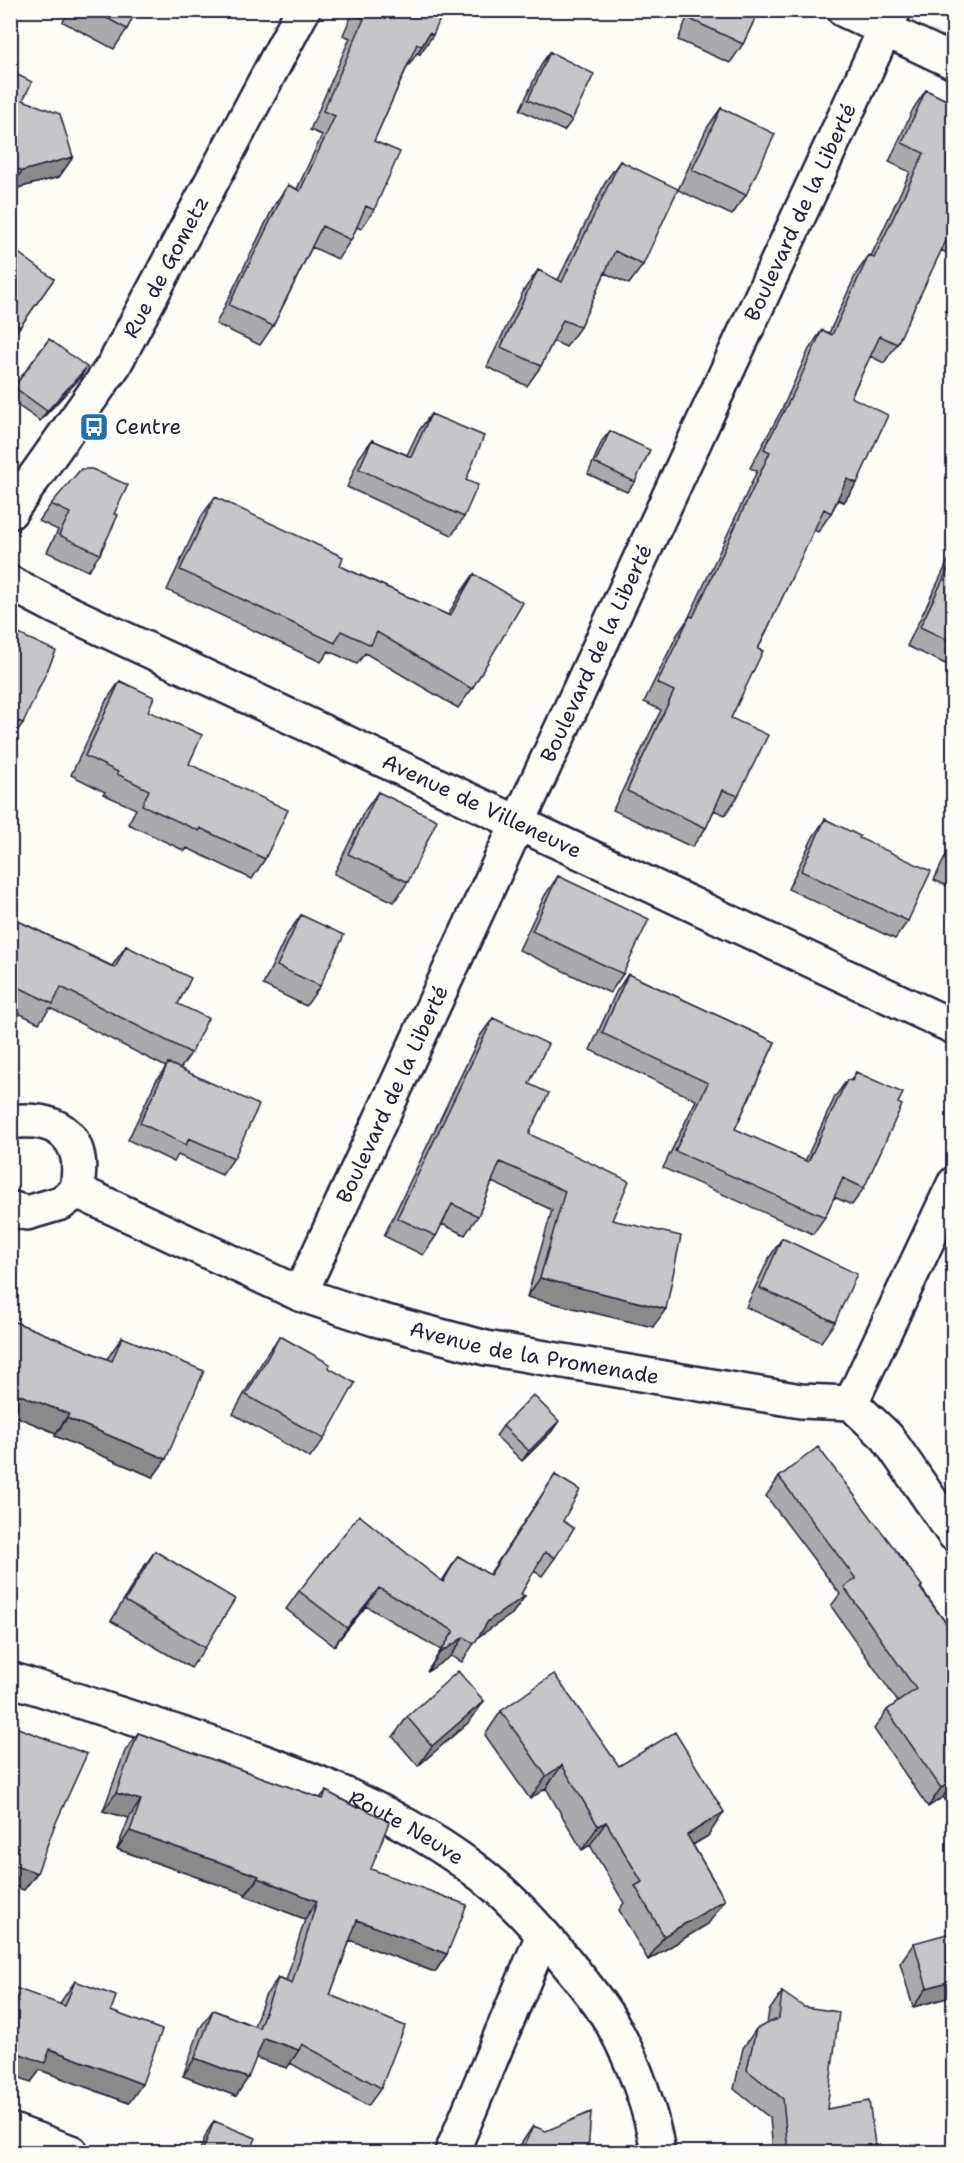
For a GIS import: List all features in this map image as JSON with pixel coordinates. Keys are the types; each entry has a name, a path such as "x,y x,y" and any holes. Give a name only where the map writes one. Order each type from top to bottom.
{"street":[{"name":"Rue de Gometz","path":"10,512 114,365 303,10"},
{"path":"844,10 890,20 954,62"},
{"name":"Boulevard de la Liberté","path":"300,1294 890,20"},
{"name":"Avenue de Villeneuve","path":"10,583 65,612 954,1027"},
{"path":"10,1122 28,1120 51,1124 70,1136 78,1158 77,1191 61,1203 27,1213 10,1208"},
{"path":"954,1184 851,1403 886,1437 954,1534"},
{"name":"Avenue de la Promenade","path":"77,1191 300,1294 375,1319 486,1348 801,1401 851,1403"},
{"name":"Route Neuve","path":"10,1679 232,1750 306,1777 364,1802 422,1834 472,1868 512,1902 543,1935 579,1977 612,2024 636,2077 654,2130 658,2152"},
{"path":"452,2152 543,1935"},
{"path":"10,2130 71,2152"}],"building":[{"path":"92,10 136,10 127,29"},
{"path":"359,10 444,10 433,35 429,33 422,46 417,44 374,141 400,152 374,210 366,206 351,240 322,226 273,326 229,305 288,185 300,191 335,116 323,111 364,19 356,16"},
{"path":"696,10 759,10 743,44 692,20"},
{"path":"550,52 594,74 572,120 528,100"},
{"path":"10,71 32,82 23,100 60,114 73,157 22,171 10,165"},
{"path":"926,90 954,104 954,231 951,230 897,344 880,336 851,397 888,415 857,483 847,479 831,513 824,509 758,649 763,651 731,718 768,735 738,796 723,790 706,828 627,791 674,691 657,683 690,616 693,617 770,452 764,449 795,390 822,330 832,335 869,255 874,258 924,153 902,143"},
{"path":"721,108 775,134 746,195 692,170"},
{"path":"620,161 678,189 643,265 615,251 580,327 563,320 541,366 501,347 538,270 562,282"},
{"path":"13,249 54,279 20,327 10,320 10,252"},
{"path":"49,339 87,367 47,411 14,387"},
{"path":"431,414 484,436 466,480 478,485 464,517 359,469 372,440 411,457"},
{"path":"610,431 650,450 635,482 595,463"},
{"path":"81,469 92,469 128,485 114,514 118,515 100,554 59,535 70,513 51,504"},
{"path":"215,497 343,557 340,566 450,616 474,574 523,603 472,689 377,632 371,645 341,631 335,643 180,570"},
{"path":"954,557 954,643 920,627"},
{"path":"10,630 56,651 23,723 13,719 10,724"},
{"path":"120,681 154,697 148,711 202,735 189,764 288,810 265,859 200,828 199,831 142,805 149,790 85,756"},
{"path":"378,792 437,820 408,882 348,854"},
{"path":"825,819 860,836 859,838 931,871 908,921 801,871"},
{"path":"954,849 954,863 948,861"},
{"path":"558,876 649,919 623,974 532,931"},
{"path":"301,915 344,935 320,986 277,966"},
{"path":"10,917 115,968 126,946 191,978 178,1004 208,1018 191,1053 61,987 53,1004 10,983"},
{"path":"628,974 775,1042 735,1129 808,1162 847,1080 852,1081 856,1072 903,1093 898,1103 902,1105 864,1188 843,1178 825,1217 675,1151 708,1083 602,1033"},
{"path":"493,1018 548,1044 529,1084 549,1093 529,1134 629,1181 612,1220 681,1236 666,1309 540,1278 565,1191 500,1162 478,1216 452,1204 436,1236 397,1218"},
{"path":"168,1063 259,1105 234,1158 189,1138 186,1145 140,1123"},
{"path":"782,1238 857,1274 835,1322 760,1288"},
{"path":"10,1320 112,1361 122,1337 204,1371 166,1459 67,1418 69,1414 10,1391"},
{"path":"280,1336 330,1364 329,1368 355,1383 324,1439 246,1395"},
{"path":"533,1395 559,1421 529,1451 503,1426"},
{"path":"818,1447 922,1586 920,1588 954,1634 954,1780 941,1788 887,1710 916,1689 844,1587 856,1579 779,1477"},
{"path":"555,1475 580,1490 563,1521 574,1528 555,1558 545,1552 521,1594 525,1596 488,1621 474,1644 464,1637 439,1654 454,1631 379,1588 347,1628 299,1591 359,1515 443,1582 458,1556 490,1575"},
{"path":"155,1551 235,1599 205,1648 125,1601"},
{"path":"458,1671 484,1701 432,1746 407,1717"},
{"path":"554,1674 619,1766 675,1732 724,1812 687,1835 725,1900 664,1936 635,1886 642,1882 606,1822 598,1826 562,1765 546,1776 501,1711"},
{"path":"10,1725 87,1754 54,1827 37,1873 10,1863"},
{"path":"138,1733 323,1799 326,1791 357,1808 358,1805 389,1822 371,1869 467,1905 447,1954 357,1920 330,1995 405,2026 381,2088 302,2044 299,2050 264,2038 248,2078 195,2058 213,2010 259,2028 278,1978 292,1984 317,1901 258,1878 259,1876 130,1831 141,1800 116,1793"},
{"path":"954,1932 954,1980 927,1988 914,1943"},
{"path":"75,1981 116,1996 111,2011 162,2030 142,2084 50,2049 45,2063 10,2050 10,1986 65,2006"},
{"path":"782,1992 804,2007 839,2012 827,2109 869,2101 876,2152 788,2152 783,2099 747,2070 756,2029 779,2018"},
{"path":"591,2112 588,2152 522,2152 533,2126 546,2131"},
{"path":"214,2121 256,2138 250,2152 202,2152"}],"place":[{"name":"Centre","path":"94,427"}]}
